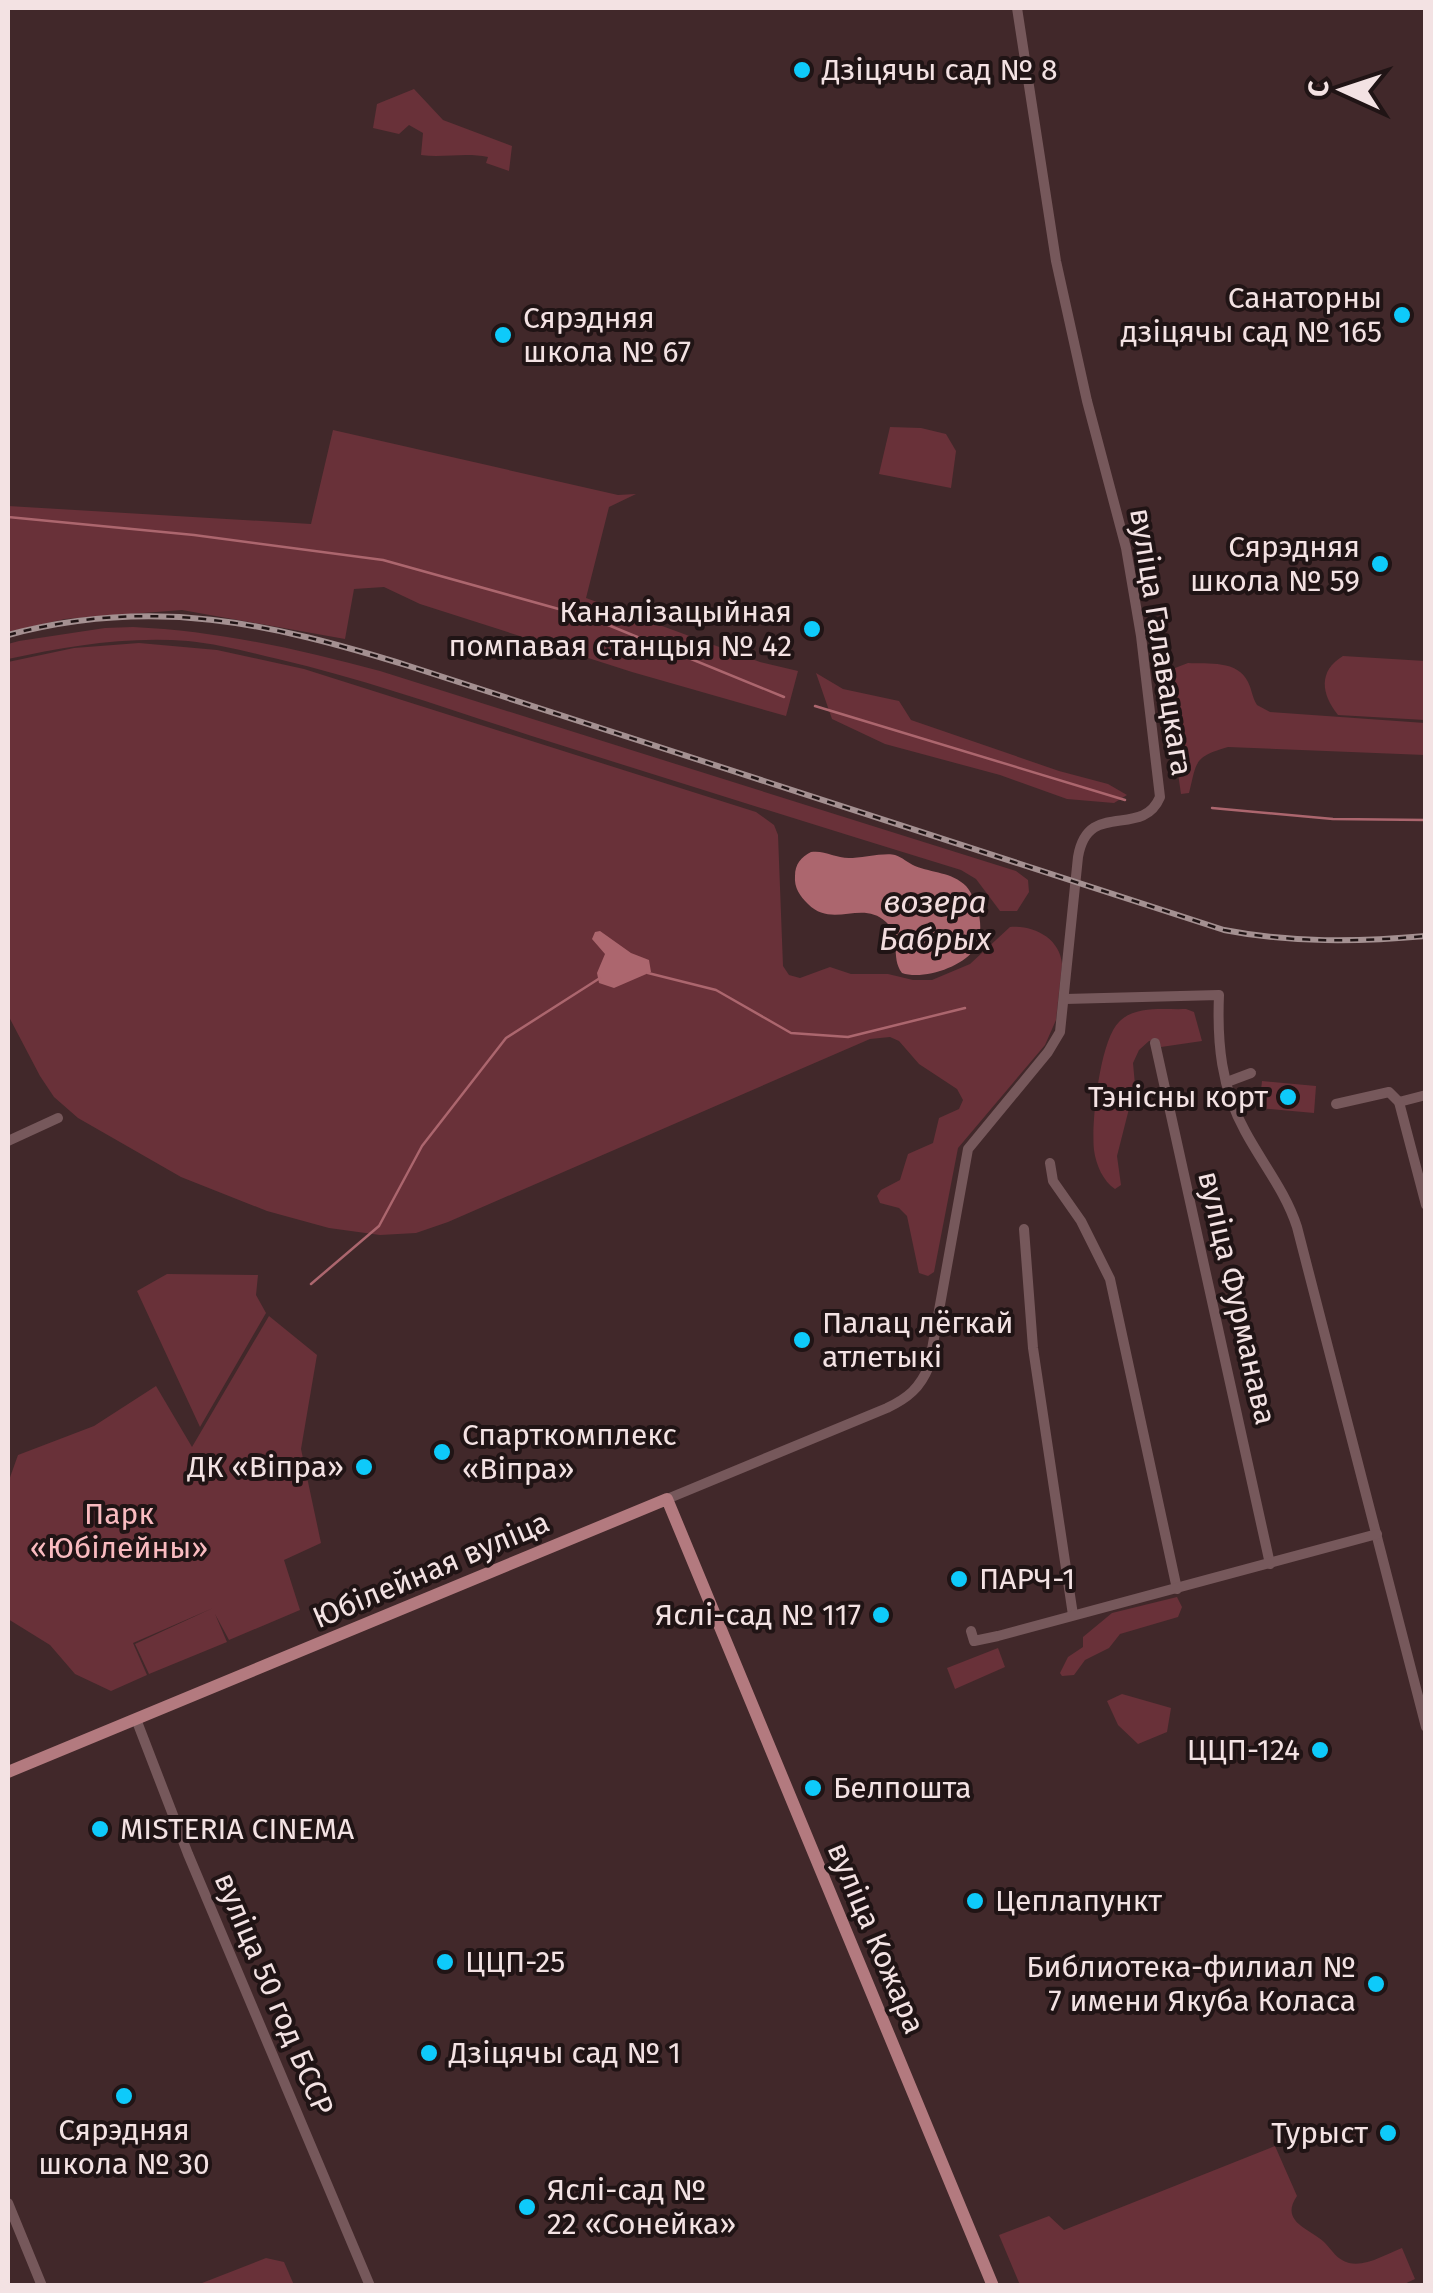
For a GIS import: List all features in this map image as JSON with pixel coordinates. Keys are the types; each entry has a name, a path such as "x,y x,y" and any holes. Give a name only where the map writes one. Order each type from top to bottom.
{"main road":[{"name":"Юбілейная вуліца","path":"8,1772 667,1500"},
{"name":"вуліца Кожара","path":"667,1500 993,2286"}],"street":[{"name":"вуліца Галавацкага","path":"1017,8 1056,260 1126,548 1161,789 1158,802 1148,813 1094,826 1084,836 1065,998"},
{"path":"1065,998 1218,995 1218,1049 1226,1082 1242,1126 1295,1221 1426,1727"},
{"name":"Юбілейная вуліца","path":"667,1500 887,1408 917,1388 929,1366 968,1149 1054,1045 1065,998"},
{"name":"вуліца Фурманава","path":"1155,1043 1270,1564"},
{"path":"1226,1082 1251,1073"},
{"path":"1336,1104 1389,1092 1398,1102 1426,1205"},
{"path":"1398,1102 1426,1096"},
{"path":"8,1140 58,1118"},
{"path":"1050,1163 1053,1181 1082,1221 1110,1279 1177,1588"},
{"path":"1024,1229 1033,1348 1073,1615"},
{"path":"971,1630 974,1642 1377,1534"},
{"name":"вуліца 50 год БССР","path":"136,1719 188,1854 370,2286"},
{"path":"8,2203 42,2286"}],"green space":[{"path":"414,89 443,120 512,146 509,171 486,163 488,157 421,155 423,133 409,125 399,134 373,128 377,104"},
{"path":"890,427 946,434 956,451 951,488 879,474"},
{"path":"333,430 618,495 636,494 609,507 586,598 760,662 798,671 786,716 420,604 384,587 354,589 345,639 182,610 65,619 8,632 8,506 311,524"},
{"path":"133,627 258,642 380,671 1016,871 1028,880 1029,892 1017,911 1000,911 976,879 961,870 382,688 245,651 188,641 142,640 75,646 8,659 8,644 19,641"},
{"path":"139,643 217,650 304,669 756,812 774,825 778,835 783,966 789,975 800,978 830,967 851,974 932,980 970,964 1010,927 1028,928 1051,940 1062,964 1056,1020 1045,1045 958,1148 934,1272 928,1276 919,1273 907,1216 899,1208 880,1203 877,1196 900,1180 908,1154 933,1143 939,1118 959,1109 963,1100 957,1089 919,1064 899,1041 890,1037 870,1039 416,1233 380,1235 329,1228 267,1211 181,1177 78,1118 54,1097 8,1015 8,662 74,648"},
{"path":"1343,656 1425,661 1425,720 1338,715 1328,699 1325,683 1329,669"},
{"path":"1188,663 1237,670 1248,682 1257,705 1270,712 1425,723 1425,755 1228,747 1198,762 1189,793 1181,794 1167,697 1168,680 1175,668"},
{"path":"816,673 843,689 899,701 911,720 1108,784 1127,795 1114,803 1067,799 1000,775 885,744 832,719"},
{"path":"1186,1009 1194,1012 1202,1041 1161,1047 1158,1040 1149,1041 1133,1063 1135,1085 1117,1156 1121,1185 1115,1189 1101,1172 1094,1150 1096,1102 1112,1032 1133,1013"},
{"name":"Тэнісны корт","path":"1262,1081 1316,1086 1314,1113 1259,1108"},
{"path":"167,1274 258,1275 256,1295 266,1313 200,1427 137,1291"},
{"name":"Парк «Юбілейны»","path":"269,1316 317,1355 301,1449 321,1543 284,1560 300,1610 229,1640 215,1614 227,1642 149,1674 135,1644 213,1608 133,1643 147,1675 111,1691 75,1674 50,1645 8,1619 8,1483 18,1455 94,1426 156,1386 192,1447"},
{"path":"1177,1597 1182,1607 1178,1617 1120,1634 1109,1648 1085,1660 1074,1675 1062,1676 1068,1657 1083,1647 1083,1637 1112,1613"},
{"path":"998,1648 1005,1667 955,1689 947,1668"},
{"path":"1122,1694 1171,1708 1167,1732 1138,1744 1118,1725 1107,1701"},
{"path":"1275,2146 1297,2196 1292,2212 1299,2224 1349,2263 1369,2262 1402,2248 1415,2279 1400,2286 1020,2285 999,2235 1049,2216 1064,2230"},
{"path":"266,2258 284,2262 294,2285 197,2285"}],"water":[{"name":"возера Бабрых","path":"811,852 849,858 891,854 955,878 971,892 978,909 980,936 973,951 950,967 930,974 902,973 894,934 886,922 867,913 827,914 802,898 795,884 795,872 799,861"},
{"path":"600,931 631,953 649,960 651,972 614,988 599,983 597,973 605,954 592,939"}],"waterway":[{"path":"8,517 194,535 383,560 591,618 784,697"},
{"path":"815,706 1125,800"},
{"path":"1212,808 1333,819 1426,820"},
{"path":"648,973 716,990 791,1033 848,1037 965,1008"},
{"path":"311,1284 379,1226 422,1146 506,1038 600,978"}],"railway":[{"path":"8,635 112,617 162,616 259,627 409,666 1224,930 1325,940 1426,936"}],"place":[{"name":"Дзіцячы сад № 8","path":"802,70"},
{"name":"Санаторны дзіцячы сад № 165","path":"1402,315"},
{"name":"Сярэдняя школа № 67","path":"503,335"},
{"name":"Сярэдняя школа № 59","path":"1380,564"},
{"name":"Каналізацыйная помпавая станцыя № 42","path":"812,629"},
{"name":"Тэнісны корт","path":"1288,1097"},
{"name":"Палац лёгкай атлетыкі","path":"802,1340"},
{"name":"Спарткомплекс «Віпра»","path":"442,1452"},
{"name":"ДК «Віпра»","path":"364,1467"},
{"name":"ПАРЧ-1","path":"959,1579"},
{"name":"Яслі-сад № 117","path":"881,1615"},
{"name":"ЦЦП-124","path":"1320,1750"},
{"name":"Белпошта","path":"813,1788"},
{"name":"MISTERIA CINEMA","path":"100,1829"},
{"name":"Цеплапункт","path":"975,1901"},
{"name":"ЦЦП-25","path":"445,1962"},
{"name":"Библиотека-филиал № 7 имени Якуба Коласа","path":"1376,1984"},
{"name":"Дзіцячы сад № 1","path":"429,2053"},
{"name":"Сярэдняя школа № 30","path":"124,2096"},
{"name":"Турыст","path":"1388,2133"},
{"name":"Яслі-сад № 22 «Сонейка»","path":"527,2207"}]}
